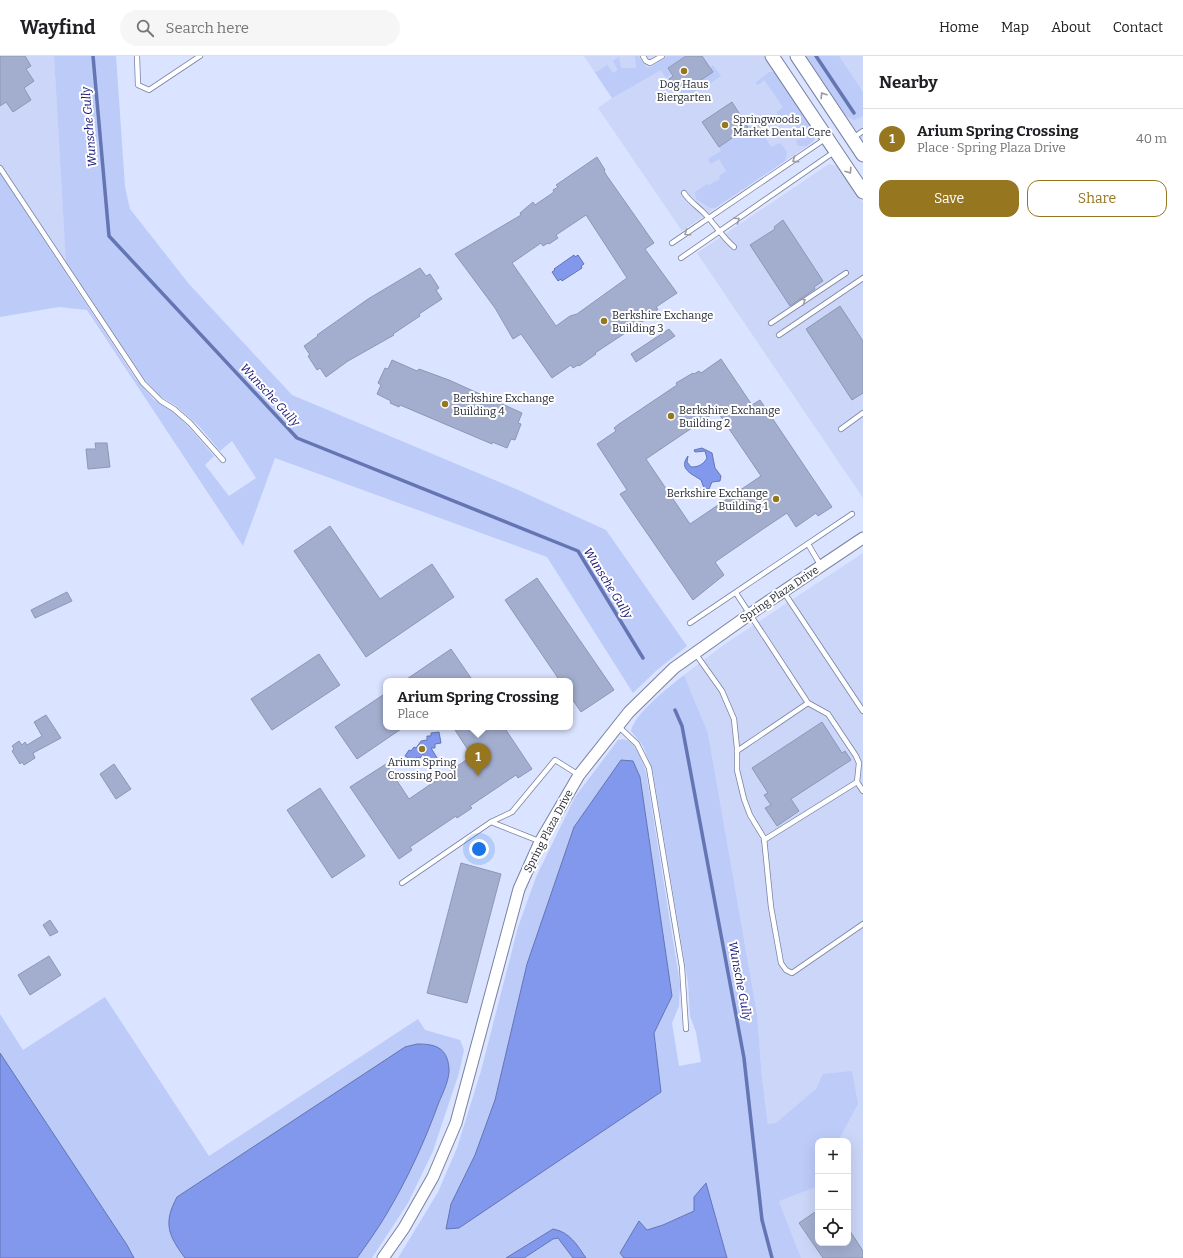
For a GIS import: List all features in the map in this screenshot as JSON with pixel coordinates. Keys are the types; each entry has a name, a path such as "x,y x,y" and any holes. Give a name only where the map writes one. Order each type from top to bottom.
{"main road":[{"path":"772,56 863,192"},
{"path":"797,56 863,155"},
{"path":"827,138 852,139"},
{"path":"836,151 852,139"}],"street":[{"name":"Spring Plaza Drive","path":"383,1258 404,1228 433,1177 456,1123 511,913 519,889 540,842 580,775 629,712 674,668 783,591 863,538"}],"lane":[{"path":"137,56 138,85 149,90 200,56"},
{"path":"643,56 646,61 650,63 662,56"},
{"path":"852,139 863,131"},
{"path":"672,243 827,138"},
{"path":"681,258 836,151"},
{"path":"0,168 143,383 161,401 174,409 190,423 223,460"},
{"path":"684,193 689,201 708,218 734,247"},
{"path":"771,323 846,273"},
{"path":"779,335 863,278"},
{"path":"841,429 863,413"},
{"path":"690,624 852,514"},
{"path":"808,544 821,566"},
{"path":"783,591 863,711"},
{"path":"736,592 808,703 828,714 856,756 859,763 857,782 863,791"},
{"path":"695,653 725,698 734,719 737,770 744,799 764,840 766,871 781,963 786,970 792,973 863,924"},
{"path":"737,751 808,703"},
{"path":"618,726 637,744 648,768 682,967 686,1029"},
{"path":"402,883 491,822 512,812 555,760 580,775"},
{"path":"764,840 857,782"},
{"path":"491,822 540,842"}],"shaded area":[{"path":"0,56 54,56 67,280 0,179"},
{"path":"54,56 116,56 125,187 130,209 189,284 292,395 516,489 606,530 687,646 657,670 633,693 547,557 275,458 243,546 87,310 59,307 0,317 0,173 135,378 153,399 171,410 186,424 214,456 205,465 229,496 256,478 232,441 220,451 199,426 175,405 160,396 145,380 66,264"},
{"path":"584,56 766,56 812,126 815,139 812,143 682,231 598,108 612,98"},
{"path":"635,56 638,56 646,67 649,68 668,56 686,56 668,68 672,74 666,78 661,70 612,98 594,71 597,72 607,65 613,73 618,70 613,61 619,57 621,68 636,68"},
{"path":"805,56 863,56 863,143 843,114"},
{"path":"805,56 839,56 863,92 863,116 854,120 843,114"},
{"path":"713,65 721,76 699,91 695,84"},
{"path":"769,72 773,72 778,75 812,126 815,139 807,146 798,146 796,141 803,137 787,114 780,118 778,117 777,112 783,107 764,80 758,85 755,83"},
{"path":"690,82 697,92 682,102 674,90 679,84 681,88"},
{"path":"761,117 767,124 767,127 761,131 771,147 780,143 787,152 785,161 715,208 710,208 696,199 695,192 707,184 709,185 720,179 719,176 726,171 719,159 711,164 708,159 721,151 719,147 755,123 754,122"},
{"path":"829,164 837,166 842,171 863,203 863,498 697,253"},
{"path":"863,553 863,1258 801,1258 779,1201 762,1078 757,1014 708,733 684,675 725,644"},
{"path":"684,675 708,733 757,1014 762,1078 768,1124 776,1123 816,1089 823,1074 852,1071 858,1104 840,1138 815,1138 815,1188 779,1201 801,1258 727,1258 705,1183 694,1211 663,1225 647,1230 639,1221 620,1253 624,1258 398,1258 438,1192 457,1148 481,1071 518,927 536,877 575,797 618,740 624,739 633,745 640,755 646,772 680,984 679,1006 672,1023 679,1066 701,1062 696,1032 690,1016 688,983 653,772 643,746 631,731 634,724 645,709"},
{"path":"105,997 209,1156 418,1019 425,1030 460,1040 464,1050 459,1073 433,1151 408,1203 372,1258 0,1258 0,1014 23,1050"}],"water":[{"path":"574,255 575,257 578,255 584,264 581,266 582,268 562,281 561,279 558,281 552,272"},
{"path":"702,448 712,453 715,468 721,476 720,481 712,482 709,489 704,488 701,480 685,468 685,461 688,456 687,462 691,467 698,466 704,462 707,458 705,451 695,452 694,450"},
{"name":"Arium Spring Crossing Pool","path":"439,732 441,743 435,744 435,748 431,748 439,761 430,767 423,754 420,758 417,757 414,762 405,756 409,750 411,751 414,747 416,748 421,741 427,740 427,736 431,736 431,733"},
{"path":"621,760 633,761 640,777 672,996 654,1033 661,1092 459,1228 446,1229 451,1204 475,1155 495,1100 527,964 574,827"},
{"path":"417,1044 435,1046 443,1051 446,1055 449,1068 447,1081 428,1131 394,1202 376,1232 357,1258 185,1258 169,1229 170,1214 177,1197 405,1047"},
{"path":"0,1053 127,1245 134,1258 0,1258"},
{"path":"706,1183 727,1258 624,1258 620,1253 639,1221 647,1230 663,1225 694,1211 694,1197"},
{"path":"553,1229 569,1236 586,1258 573,1258 558,1238 553,1239 524,1258 506,1258"}],"building":[{"path":"0,56 25,56 31,66 26,69 34,81 24,88 31,100 13,112 6,102 0,106"},
{"name":"Dog Haus Biergarten","path":"686,56 702,56 713,72 692,86 690,82 681,88 679,84 675,87 669,79 673,76 668,68"},
{"name":"Springwoods Market Dental Care","path":"732,102 748,127 719,147 702,122"},
{"path":"597,157 607,176 654,243 645,249 677,293 656,307 658,309 654,314 595,353 596,354 579,366 578,365 573,368 571,365 552,378 521,334 513,339 495,308 455,254 521,215 520,213 533,202 535,205 554,192 553,190 558,187 556,185","holes":["586,215 627,278 577,314 570,316 556,326 512,263 541,243 543,246 548,243 549,244 558,238 556,235"]},
{"path":"783,220 823,281 814,287 815,289 790,306 750,245 775,229 774,227"},
{"path":"420,268 426,276 430,274 439,288 436,290 442,299 419,314 420,316 393,334 394,335 348,361 326,377 320,368 317,370 308,356 310,355 304,346 368,299"},
{"path":"840,306 863,341 863,393 852,400 806,329"},
{"path":"669,329 675,336 636,362 631,354"},
{"name":"Berkshire Exchange Building 1","path":"721,359 752,405 760,400 832,507 818,516 816,513 796,527 787,513 766,527 715,562 724,575 693,600 620,494 627,490 597,444 616,431 614,428 619,424 677,385 676,383 693,373 694,374 699,371 701,373","holes":["717,411 761,476 690,524 646,459"]},
{"name":"Berkshire Exchange Building 4","path":"392,360 417,371 419,369 449,380 522,413 518,423 521,424 515,440 511,439 507,448 492,442 492,444 400,405 399,407 390,403 391,401 377,394 381,385 378,383 385,368 388,369"},
{"path":"95,443 107,443 110,467 88,469 86,449 96,449"},
{"path":"330,526 380,599 432,564 454,597 366,657 294,551"},
{"path":"537,578 614,690 581,712 573,700 573,678 558,678 505,600"},
{"path":"67,592 72,601 35,618 31,610"},
{"path":"451,649 471,678 408,678"},
{"path":"319,654 340,685 272,730 251,699"},
{"path":"383,695 383,730 400,730 357,759 335,727"},
{"path":"46,715 61,738 33,753 35,758 24,765 22,762 20,764 12,751 14,749 12,746 19,741 22,745 25,742 27,745 42,736 34,722"},
{"path":"822,722 842,753 845,751 851,760 791,799 799,811 777,826 765,808 771,805 764,795 768,793 752,768"},
{"path":"455,730 506,730 532,769 518,778 516,775 470,806 472,808 457,818 456,816 410,847 412,850 399,859 350,787 386,764 409,799 472,756"},
{"path":"114,764 131,789 116,799 100,774"},
{"path":"320,788 365,856 332,878 287,810"},
{"path":"461,863 501,874 467,1003 427,993"},
{"path":"50,920 58,932 50,936 43,925"},
{"path":"49,956 61,975 30,995 18,975"},
{"path":"815,1212 815,1246 851,1246 851,1233 863,1251 863,1258 823,1258 799,1223"}],"waterway":[{"name":"Wunsche Gully","path":"93,56 109,236 297,438 578,551 643,658"},
{"path":"816,56 854,113"},
{"name":"Wunsche Gully","path":"675,710 682,726 744,1058 762,1220 772,1258"}],"place":[{"name":"Dog Haus Biergarten","path":"684,71"},
{"name":"Springwoods Market Dental Care","path":"725,125"},
{"name":"Berkshire Exchange Building 3","path":"604,321"},
{"name":"Berkshire Exchange Building 4","path":"445,404"},
{"name":"Berkshire Exchange Building 2","path":"671,416"},
{"name":"Berkshire Exchange Building 1","path":"776,499"},
{"name":"Arium Spring Crossing Pool","path":"422,749"},
{"name":"Arium Spring Crossing","path":"478,776"}]}
